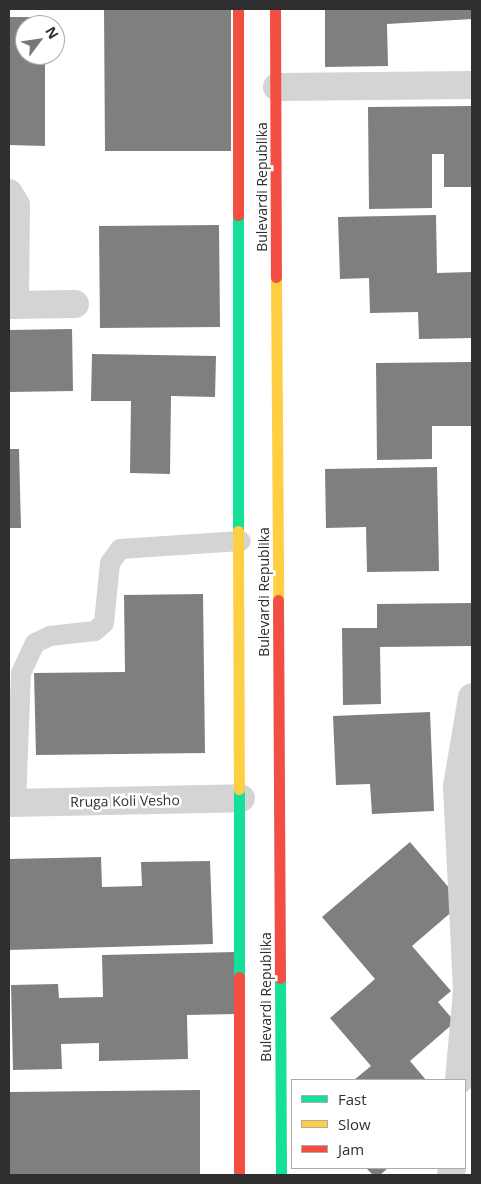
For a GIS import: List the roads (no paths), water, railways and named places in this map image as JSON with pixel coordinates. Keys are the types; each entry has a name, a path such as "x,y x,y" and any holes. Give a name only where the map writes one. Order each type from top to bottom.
{"street":[{"name":"Bulevardi Republika","path":"238,9 241,541 239,1175"},
{"name":"Bulevardi Republika","path":"275,9 277,86 281,1175"},
{"path":"277,86 472,85"},
{"path":"9,193 16,205 12,305 76,304"},
{"path":"459,1079 470,989 457,786 472,697"},
{"name":"Rruga Koli Vesho","path":"12,803 241,798"}],"lane":[{"path":"12,803 21,673 35,643 50,636 95,631 104,624 110,563 120,549 241,541"}]}
